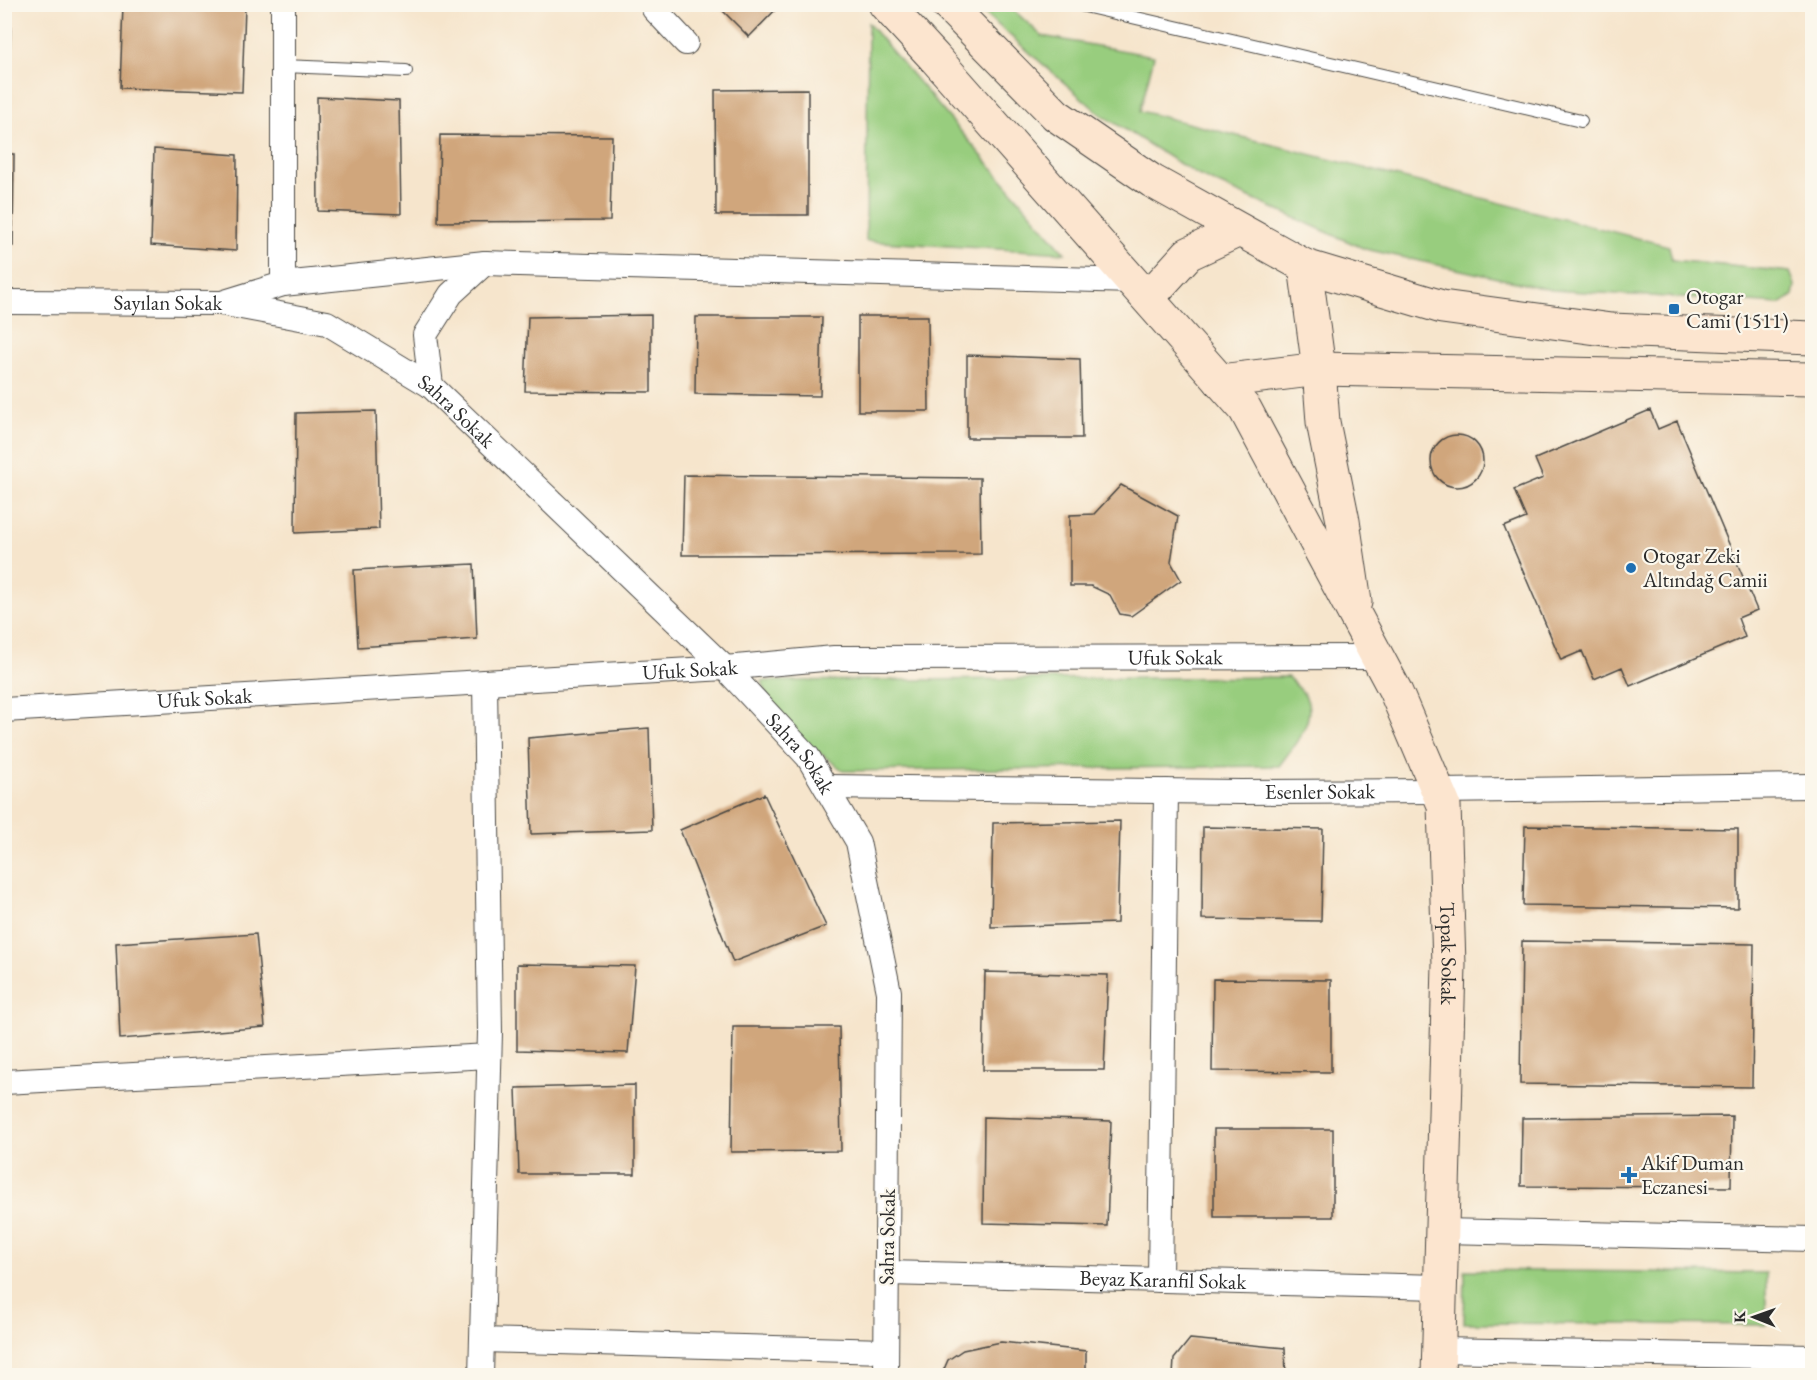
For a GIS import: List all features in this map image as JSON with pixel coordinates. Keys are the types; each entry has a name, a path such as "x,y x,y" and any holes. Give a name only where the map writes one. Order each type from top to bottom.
{"street":[{"path":"283,4 283,285"},
{"path":"654,4 654,9 686,44"},
{"name":"Topak Sokak","path":"885,4 1141,289 1245,409 1324,561 1395,690 1444,805 1449,965 1438,1363"},
{"path":"948,4 1056,116 1152,181 1305,266 1442,307 1611,330 1811,335"},
{"path":"220,303 283,285 484,263 1141,289 1188,254 1239,230"},
{"path":"431,386 425,335 451,294 484,263"},
{"path":"1305,266 1319,369 1323,422 1343,521 1359,624"},
{"name":"Sayılan Sokak","path":"4,302 220,303 327,322"},
{"name":"Sahra Sokak","path":"327,322 431,386 725,668 808,757 858,842 889,992 886,1376"},
{"path":"1220,381 1319,369 1812,379"},
{"name":"Ufuk Sokak","path":"4,711 725,668 834,658 1377,657"},
{"path":"481,1376 489,1056 485,682"},
{"name":"Esenler Sokak","path":"826,787 1438,791 1812,786"},
{"path":"1160,1280 1166,791"},
{"path":"4,1082 489,1056"},
{"path":"1442,1231 1812,1239"},
{"name":"Beyaz Karanfil Sokak","path":"887,1273 1440,1287"},
{"path":"482,1340 886,1351"},
{"path":"1438,1363 1812,1357"}],"lane":[{"path":"1076,4 1581,121"},
{"path":"283,66 406,70"}],"green space":[{"path":"975,5 1008,5 1042,36 1154,56 1140,111 1669,246 1672,260 1790,272 1795,285 1793,296 1780,304 1552,290 1365,249 1198,175 1100,114"},
{"path":"868,23 1065,253 866,241"},
{"path":"1288,677 1304,694 1309,713 1307,723 1297,742 1279,766 844,771 797,736 767,696 762,681"},
{"path":"1465,1270 1766,1273 1766,1325 1464,1323"}],"building":[{"path":"4,4 11,4 10,64 4,64"},
{"path":"716,4 781,4 749,37"},
{"path":"123,5 245,6 242,92 120,88"},
{"path":"808,89 808,215 716,215 715,90"},
{"path":"317,97 399,101 401,214 318,211"},
{"path":"440,135 612,136 610,221 438,222"},
{"path":"154,149 237,155 236,251 151,245"},
{"path":"4,154 14,154 13,246 4,246"},
{"path":"651,315 651,392 525,391 528,317"},
{"path":"858,316 928,316 929,411 858,411"},
{"path":"696,317 822,317 820,396 695,394"},
{"path":"967,355 1080,359 1082,438 967,438"},
{"name":"Otogar Zeki Altındağ Camii","path":"1650,410 1658,429 1677,421 1757,610 1738,618 1745,637 1630,686 1622,667 1594,679 1582,651 1561,660 1504,527 1526,518 1514,490 1543,478 1535,459"},
{"path":"376,411 379,529 295,533 296,413"},
{"path":"1452,435 1462,435 1476,442 1483,461 1476,480 1462,487 1452,487 1442,483 1435,476 1431,466 1431,456 1435,446 1442,439"},
{"path":"684,475 980,478 981,554 682,555"},
{"path":"1121,485 1178,516 1171,562 1181,580 1131,616 1120,614 1110,595 1091,586 1070,586 1070,515 1094,514"},
{"path":"474,564 477,639 358,647 354,570"},
{"path":"649,728 652,830 531,834 528,738"},
{"path":"764,794 826,926 733,962 680,830"},
{"path":"1120,821 1117,923 991,927 993,823"},
{"path":"1525,826 1738,829 1738,908 1523,905"},
{"path":"1203,827 1323,829 1321,921 1202,919"},
{"path":"256,934 265,1027 120,1039 116,943"},
{"path":"1522,941 1754,944 1752,1087 1520,1084"},
{"path":"517,964 635,966 628,1053 517,1050"},
{"path":"985,972 1108,975 1104,1070 983,1070"},
{"path":"1213,979 1331,980 1331,1072 1212,1071"},
{"path":"733,1027 839,1027 841,1151 731,1152"},
{"path":"635,1085 635,1174 519,1174 516,1088"},
{"path":"1732,1116 1731,1187 1521,1186 1522,1118"},
{"path":"984,1117 1111,1121 1107,1226 983,1223"},
{"path":"1214,1129 1333,1129 1333,1217 1214,1217"},
{"path":"1190,1339 1285,1348 1286,1376 1173,1376 1174,1359"},
{"path":"1001,1342 1086,1351 1086,1376 941,1376 948,1360 963,1350"}],"place":[{"name":"Otogar Cami (1511)","path":"1674,309"},
{"name":"Otogar Zeki Altındağ Camii","path":"1631,568"},
{"name":"Akif Duman Eczanesi","path":"1629,1175"}]}
